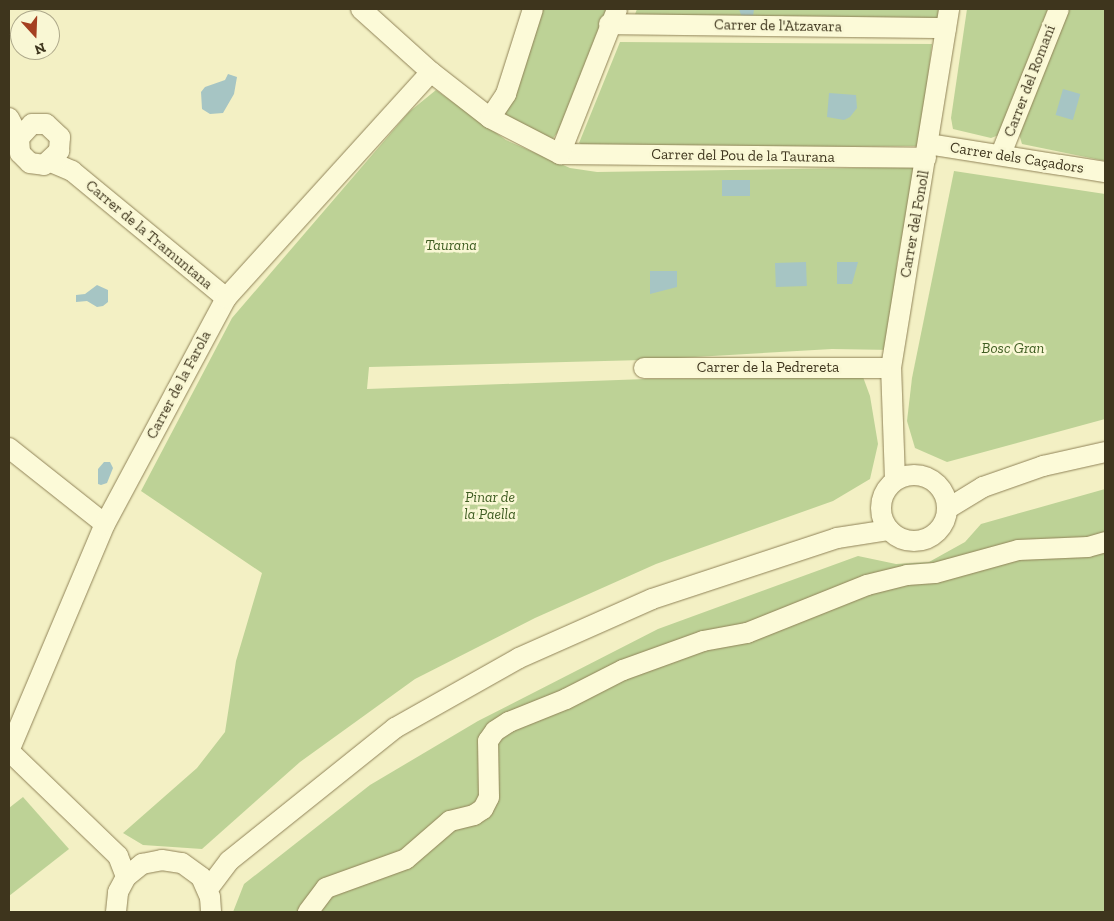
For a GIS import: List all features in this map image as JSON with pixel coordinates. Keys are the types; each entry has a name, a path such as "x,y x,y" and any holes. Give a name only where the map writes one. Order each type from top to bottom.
{"street":[{"path":"361,9 431,72 490,118 560,154 613,16"},
{"path":"490,118 506,94 533,9"},
{"name":"Carrer del Romaní","path":"1002,154 1059,9"},
{"name":"Carrer de l'Atzavara","path":"613,16 948,18"},
{"name":"Carrer del Fonoll","path":"895,480 891,368 948,18"},
{"name":"Carrer de la Farola","path":"9,751 105,524 226,298 431,72"},
{"path":"32,124 52,127 60,138 55,156 37,165 24,159 13,125 32,124"},
{"name":"Carrer dels Caçadors","path":"927,151 1002,154 1105,172"},
{"name":"Carrer del Pou de la Taurana","path":"560,154 927,151"},
{"name":"Carrer de la Tramuntana","path":"55,156 226,298"},
{"name":"Carrer de la Pedrereta","path":"644,368 891,368"},
{"name":"Carrer del Fonoll","path":"895,440 915,475"},
{"path":"9,448 105,524"},
{"path":"947,509 939,487 924,476 915,475 895,480 882,499 881,510 889,530 898,537 920,541 939,529 947,509 983,487 1043,466 1105,452"},
{"path":"939,487 983,487"},
{"path":"837,538 881,510"},
{"path":"208,889 234,857 395,728 519,658 652,600 837,538 889,530"},
{"path":"308,912 326,888 406,859 450,822 474,815 482,809 489,797 488,741 495,731 509,722 566,699 624,670 703,641 747,633 867,585 943,571 1018,550 1088,547 1105,542"},
{"path":"9,751 118,856 126,877"},
{"path":"118,856 142,864 172,860 190,868 208,889 211,912"},
{"path":"190,868 234,857"},
{"path":"116,912 118,892 126,877 142,864"}],"green space":[{"path":"542,9 608,9 564,124 551,141 500,116"},
{"path":"637,9 940,9 938,21 634,17"},
{"path":"967,9 1048,9 999,135 991,138 953,129 951,118"},
{"path":"1062,9 1105,9 1105,161 1022,144 1019,134"},
{"path":"620,42 932,44 920,146 590,149 579,143"},
{"path":"436,90 506,140 570,168 597,172 916,167 897,263 892,350 832,349 643,360 369,367 367,389 646,379 863,377 870,396 878,444 870,479 833,501 656,564 535,618 415,679 300,762 202,849 143,845 123,833 197,768 225,732 236,661 262,573 141,491 232,318 409,112"},
{"name":"Bosc Gran","path":"954,171 1105,194 1105,419 947,462 915,448 907,421 912,378"},
{"path":"1105,489 1105,912 233,912 244,884 370,785 478,721 658,629 858,556 896,564 929,562 965,542 981,524"},
{"path":"23,797 69,849 9,896 9,808"}],"water":[{"path":"739,9 754,9 753,17 742,18"},
{"path":"228,74 237,77 234,94 223,113 210,114 202,109 201,92 205,87 225,80"},
{"path":"1063,89 1080,94 1073,120 1056,115"},
{"path":"829,93 856,95 857,108 850,117 844,120 827,117"},
{"path":"722,180 750,180 750,196 722,196"},
{"path":"806,262 807,286 776,287 775,263"},
{"path":"837,262 858,262 852,284 837,284"},
{"path":"650,271 677,271 677,287 650,294"},
{"path":"97,285 108,290 108,302 103,306 97,307 87,301 76,302 76,295 85,294"},
{"path":"104,462 110,462 113,468 107,483 101,485 98,484 98,469"}],"park label":[{"name":"Taurana","path":"451,246"},
{"name":"Pinar de la Paella","path":"490,506"}]}
